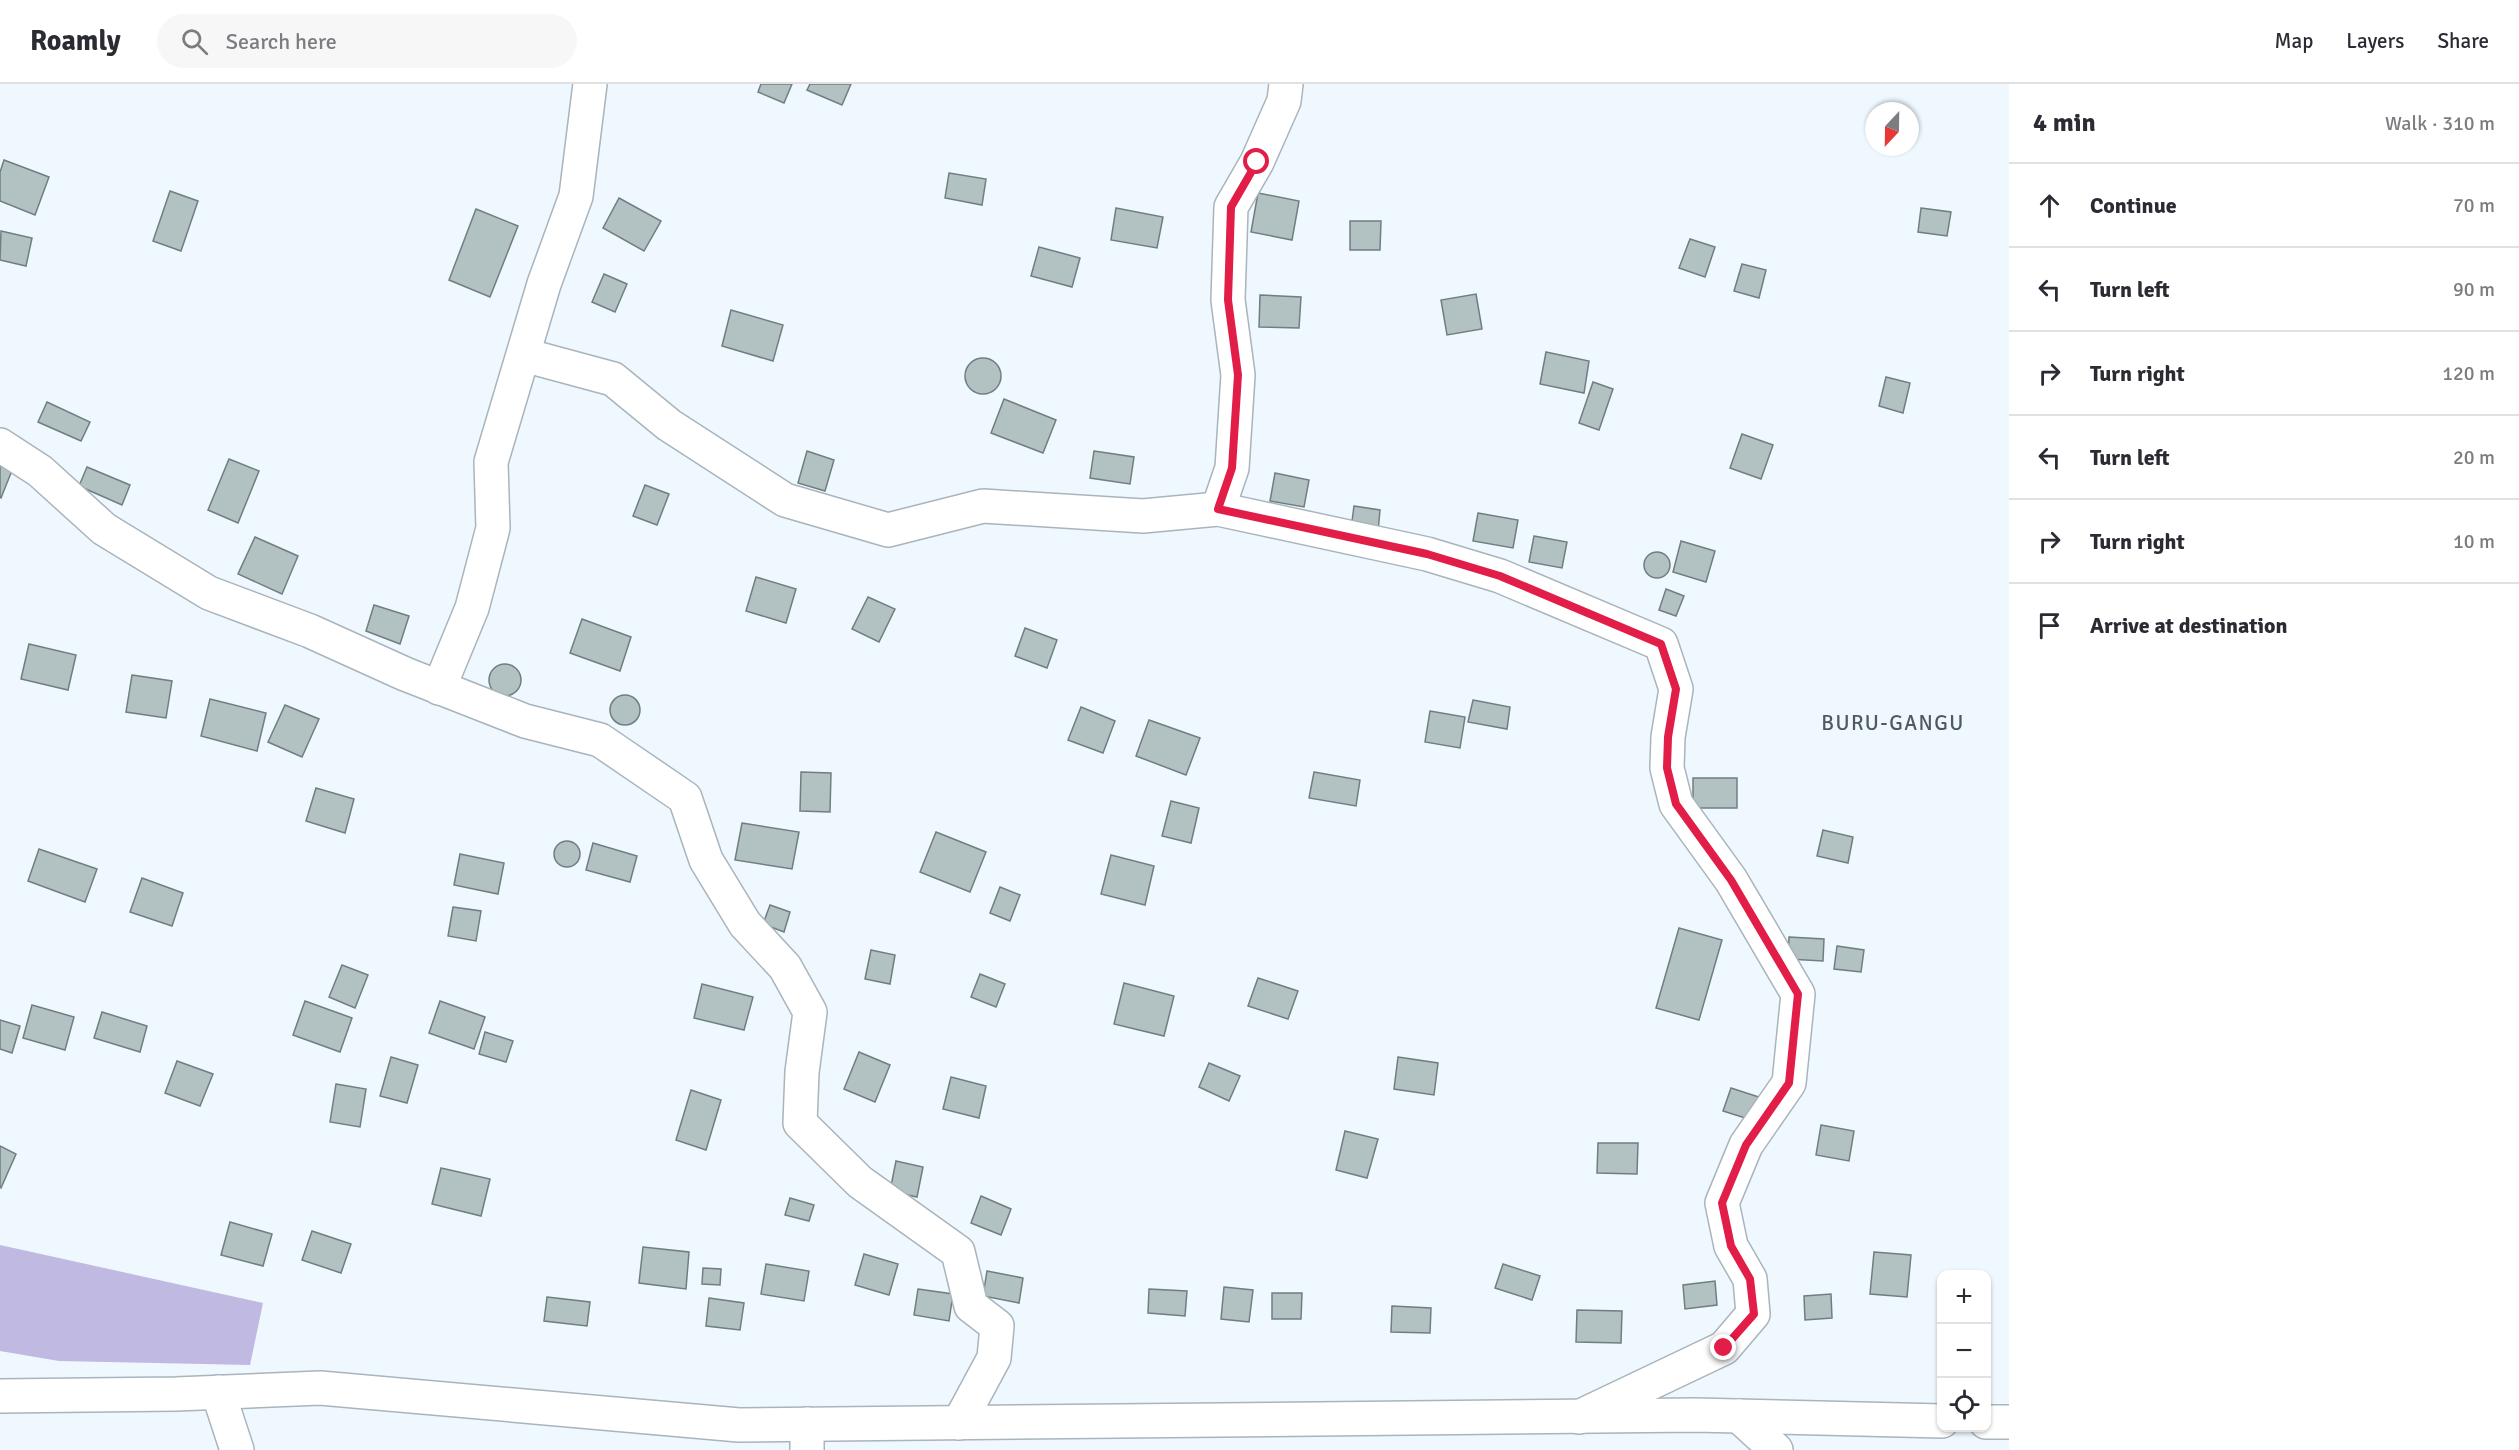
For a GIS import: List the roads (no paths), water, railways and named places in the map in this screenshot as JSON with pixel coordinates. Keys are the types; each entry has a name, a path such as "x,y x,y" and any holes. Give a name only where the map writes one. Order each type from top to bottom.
{"street":[{"path":"440,688 472,608 493,528 491,462 544,284 576,196 590,84"},
{"path":"1218,509 1232,468 1238,375 1228,300 1231,207 1261,152 1284,100 1286,84"},
{"path":"524,356 614,379 669,425 785,500 888,530 982,506 1143,516 1218,509 1427,554 1500,576 1661,644 1676,689 1668,737 1667,768 1676,804 1731,880 1798,994 1794,1052 1789,1083 1746,1145 1722,1203 1731,1246 1750,1279 1754,1314 1724,1348 1579,1417"},
{"path":"0,445 40,471 104,529 209,593 310,631 440,688 525,721 600,740 685,798 706,860 745,924 785,967 810,1012 802,1072 800,1123 860,1182 958,1252 971,1306 997,1326 994,1358 959,1423"},
{"path":"0,1396 320,1388 739,1425 807,1437 959,1423 1739,1416 1937,1421"},
{"path":"218,1392 237,1450"},
{"path":"1739,1416 1776,1450"},
{"path":"1991,1422 2009,1422"}],"district":[{"name":"BURU-GANGU","path":"1893,723"}]}
